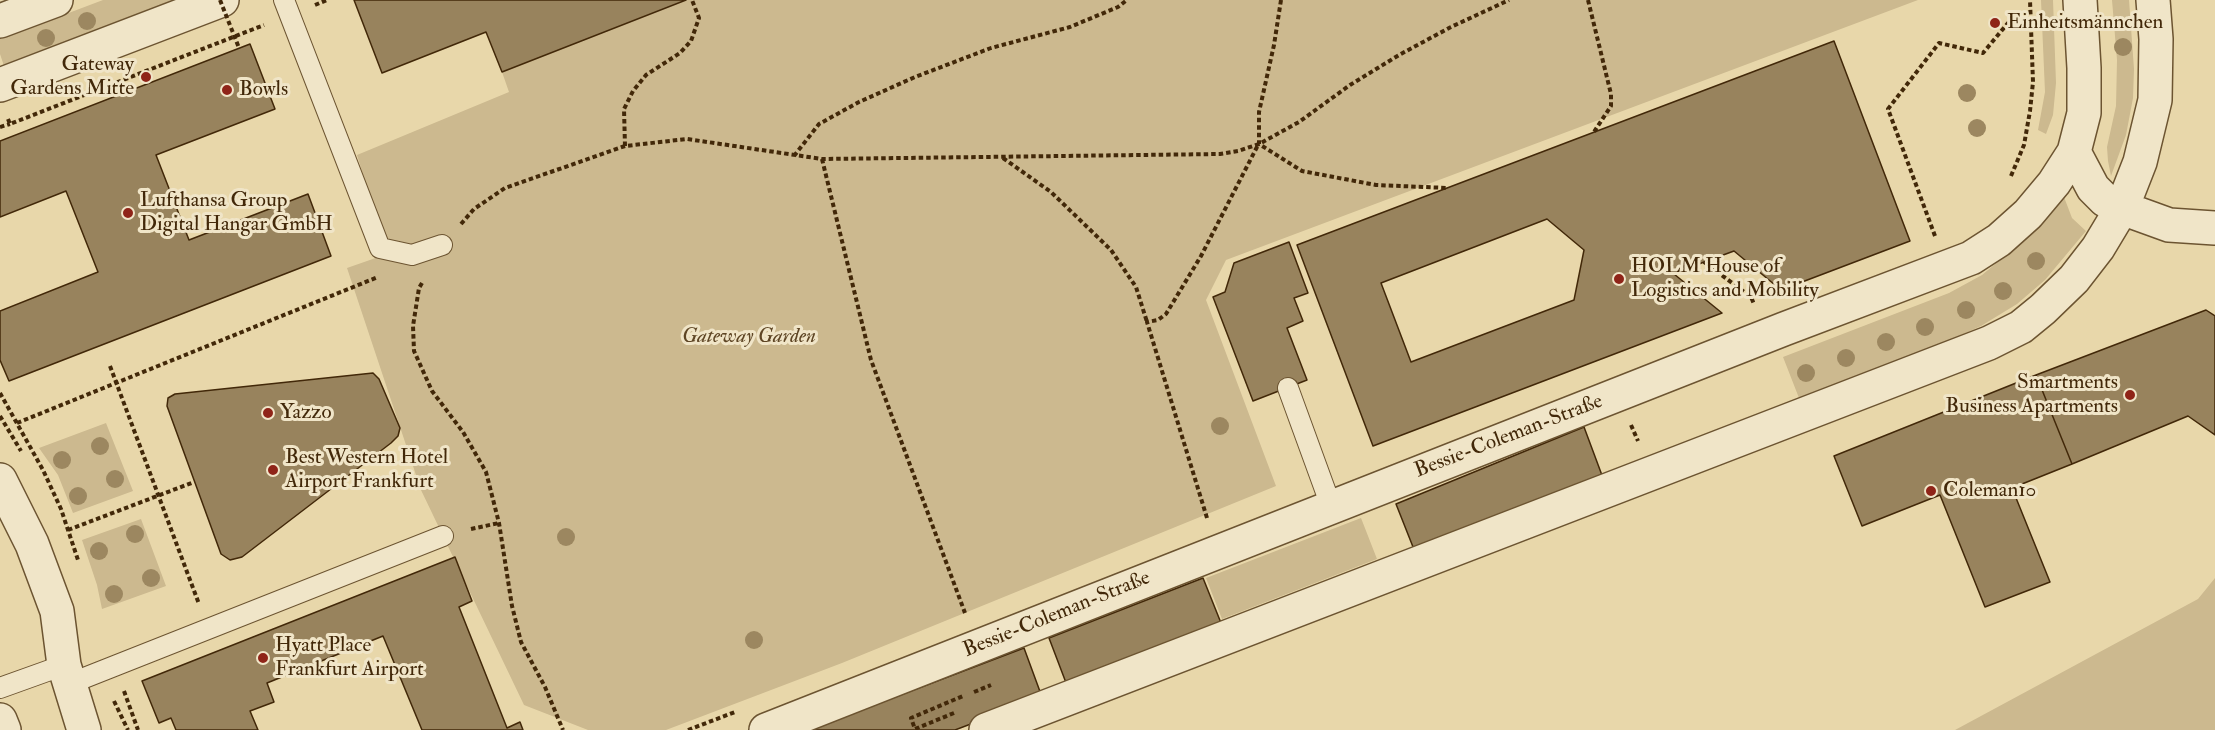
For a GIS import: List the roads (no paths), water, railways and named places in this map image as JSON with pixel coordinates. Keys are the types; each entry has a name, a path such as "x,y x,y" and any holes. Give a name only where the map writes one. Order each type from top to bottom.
{"street":[{"path":"0,21 56,0"},
{"path":"0,85 221,0"},
{"name":"Bessie-Coleman-Straße","path":"766,730 972,633 1330,506 1971,258 1999,240 2028,214 2054,183 2074,152 2084,112 2080,0"},
{"path":"996,726 1989,343 2020,327 2043,309 2074,279 2098,248 2122,208 2140,162 2155,100 2156,39 2153,0"},
{"path":"2074,152 2093,188 2105,200 2169,225 2215,228"},
{"path":"0,480 32,544 57,611 66,674 84,730"},
{"path":"0,720 4,730"}],"lane":[{"path":"284,0 380,248 412,255 442,245"},
{"path":"1288,388 1330,506"},
{"path":"0,688 66,674 443,536"}],"place":[{"name":"Einheitsmännchen","path":"1995,23"},
{"name":"Gateway Gardens Mitte","path":"146,77"},
{"name":"Bowls","path":"227,90"},
{"name":"Lufthansa Group Digital Hangar GmbH","path":"128,213"},
{"name":"HOLM House of Logistics and Mobility","path":"1619,279"},
{"name":"Smartments Business Apartments","path":"2130,395"},
{"name":"Yazzo","path":"268,413"},
{"name":"Best Western Hotel Airport Frankfurt","path":"273,470"},
{"name":"Coleman10","path":"1931,491"},
{"name":"Hyatt Place Frankfurt Airport","path":"263,658"}],"park label":[{"name":"Gateway Garden","path":"749,337"}]}
